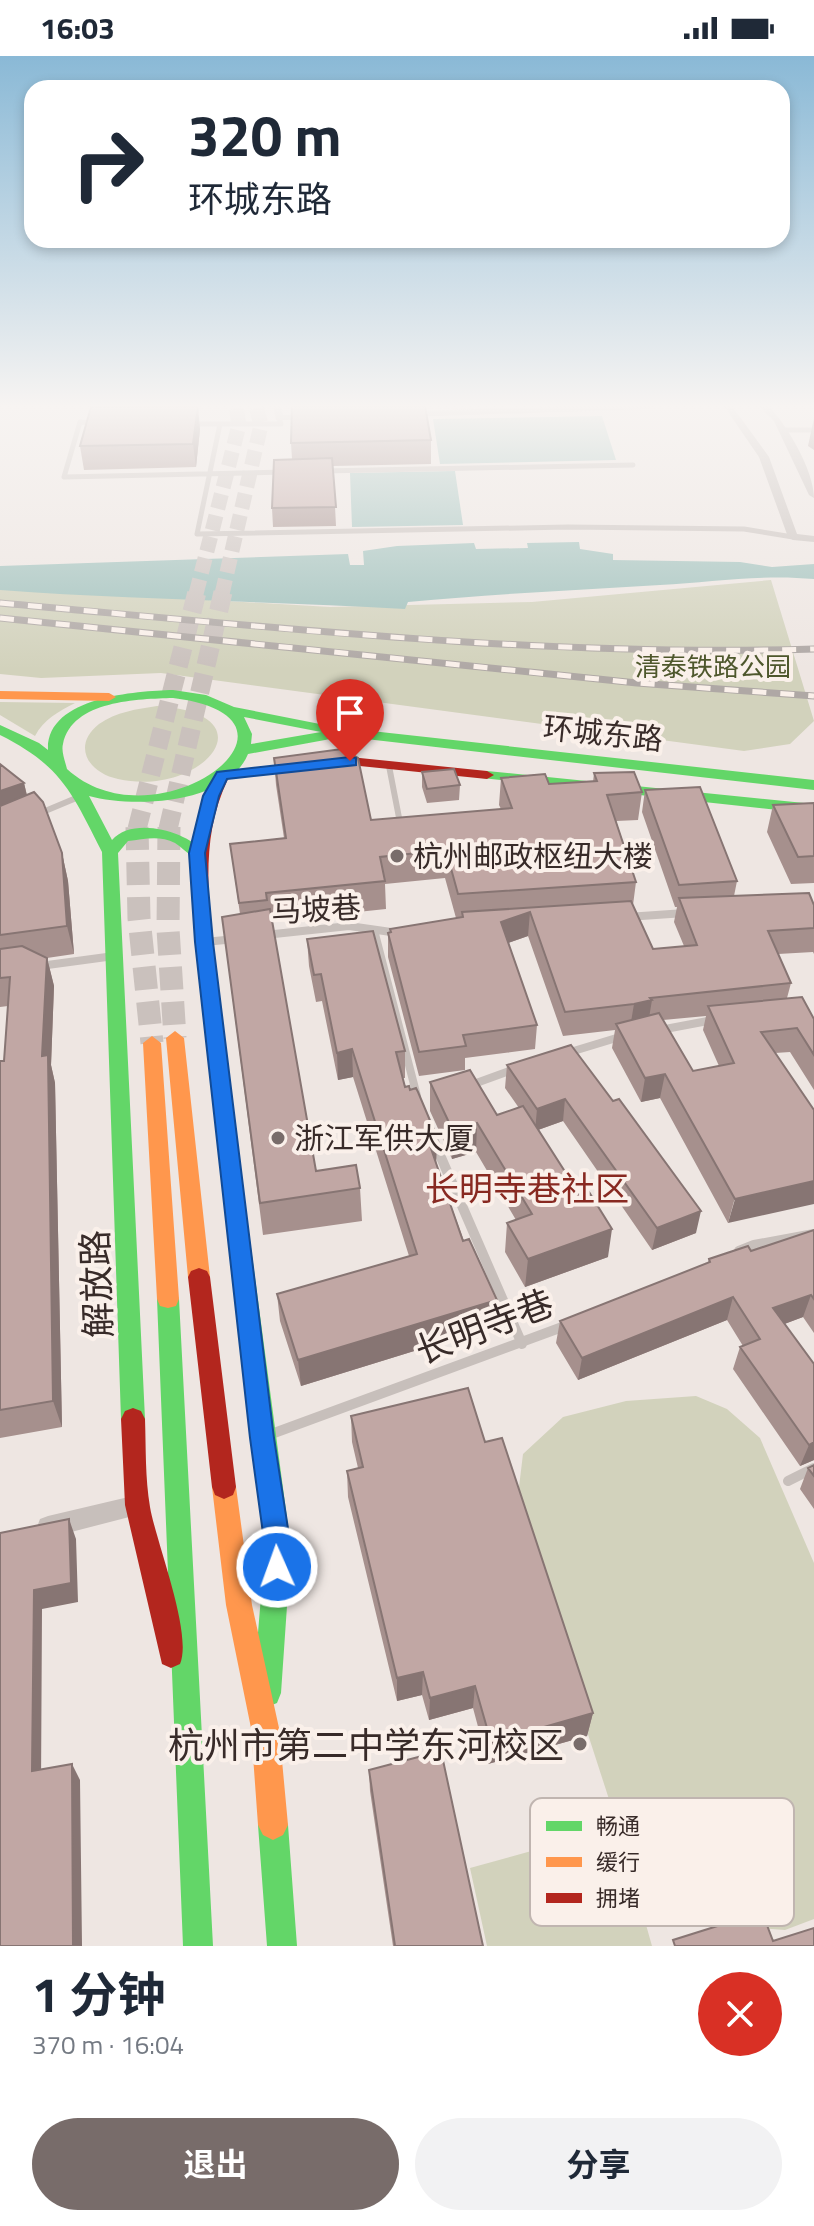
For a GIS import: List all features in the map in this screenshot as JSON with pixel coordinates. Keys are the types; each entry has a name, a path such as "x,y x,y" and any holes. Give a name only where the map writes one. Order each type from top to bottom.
{"main road":[{"path":"0,695 120,697 166,691 208,699 229,710 335,731 386,736"},
{"path":"60,772 53,755 56,737 70,720 81,713 120,697"},
{"path":"229,710 240,721 245,735 244,750"},
{"path":"0,729 36,747 79,791 102,796 133,800 155,798 197,789 222,775"},
{"path":"265,1728 278,1548 262,1438 204,942 197,853 211,796 222,775 244,750 300,738 386,736"},
{"name":"环城东路","path":"386,736 814,785"},
{"name":"环城东路","path":"222,775 350,761 814,809"},
{"name":"解放路","path":"79,791 110,852 137,1505 164,1611 191,1783"},
{"path":"110,852 123,837 155,832 182,838 197,853"},
{"path":"175,1038 211,1391 237,1590 265,1728 282,1946"},
{"name":"解放路","path":"152,1043 175,1405 198,1946"}],"street":[{"path":"777,494 793,537 814,539"},
{"path":"30,1531 137,1505"}],"lane":[{"path":"205,494 197,534 568,527 744,529 793,537"},
{"path":"0,689 61,697"},
{"path":"389,766 402,830 416,829"},
{"path":"27,818 79,791"},
{"path":"613,918 690,913"},
{"name":"马坡巷","path":"204,942 349,926 412,932"},
{"path":"374,930 419,1105 433,1099"},
{"path":"29,967 114,956"},
{"path":"644,1033 720,1019"},
{"path":"559,1055 629,1035"},
{"path":"462,1088 519,1067"},
{"path":"431,1133 522,1344"},
{"path":"726,1257 754,1245 814,1234"},
{"name":"长明寺巷","path":"262,1438 583,1319"},
{"path":"788,1481 814,1468"}],"green space":[{"name":"清泰铁路公园","path":"771,580 814,721 790,744 744,751 161,673 41,678 0,674 0,588 330,607 532,602"},
{"path":"0,702 75,703 47,720 35,736 0,715"},
{"path":"157,706 192,712 212,723 218,738 212,753 198,766 176,777 148,782 108,776 92,765 87,758 86,741 99,724 120,714"},
{"path":"696,1396 727,1409 760,1438 814,1563 814,1919 785,1930 732,1926 794,1926 794,1798 609,1798 516,1512 523,1454 563,1417 626,1401"},
{"path":"530,1851 530,1926 646,1926 652,1946 487,1946 470,1868"}],"water":[{"path":"351,494 458,494 463,525 352,527"},
{"path":"579,542 580,549 613,554 613,560 740,562 772,567 814,564 814,579 757,578 471,597 408,602 405,609 0,590 0,566 348,554 350,565 364,565 363,551 397,546 474,543 476,549 528,548 527,543"}],"building":[{"path":"273,494 335,494 336,507 272,508"},
{"path":"342,749 358,758 371,820 512,808 501,778 545,774 549,784 597,781 594,773 634,772 642,792 607,795 636,882 458,894 446,850 380,857 385,881 266,893 267,900 239,903 230,844 286,838 274,758"},
{"path":"0,764 24,783 0,791"},
{"path":"454,769 460,785 427,789 422,772"},
{"path":"700,787 737,881 679,885 645,790"},
{"path":"34,792 43,802 62,853 67,926 0,935 0,806"},
{"path":"814,803 814,856 798,857 773,805"},
{"path":"809,893 814,905 814,928 768,931 791,983 650,998 652,1000 634,1004 565,1012 530,912 501,922 537,1025 463,1035 466,1046 419,1052 388,933 390,929 463,917 462,912 631,901 653,949 697,945 679,898"},
{"path":"270,909 316,1171 356,1165 360,1188 260,1203 222,917"},
{"path":"373,931 405,1051 396,1052 405,1087 409,1086 410,1090 416,1088 418,1092 437,1137 428,1140 463,1241 469,1239 497,1300 298,1360 277,1294 417,1254 352,1049 337,1053 321,974 314,975 307,939"},
{"path":"22,946 47,958 42,1056 48,1055 53,1401 0,1410 0,1061 4,1061 10,977 0,978 0,949"},
{"path":"802,997 814,1019 814,1055 797,1028 761,1032 814,1110 814,1181 735,1199 665,1074 645,1078 616,1024 659,1013 693,1071 734,1063 708,1006"},
{"path":"571,1045 613,1101 619,1099 701,1211 657,1228 565,1099 537,1109 507,1065"},
{"path":"470,1070 497,1115 523,1106 580,1195 589,1192 612,1229 528,1259 507,1223 532,1214 477,1123 453,1131 430,1082"},
{"path":"814,1230 814,1299 811,1295 773,1308 814,1364 814,1442 809,1445 740,1347 760,1339 733,1297 582,1358 560,1321 710,1262 709,1259 748,1246 751,1251"},
{"path":"468,1388 485,1442 502,1438 593,1713 491,1742 475,1686 430,1698 423,1672 397,1678 347,1471 363,1467 351,1416"},
{"path":"69,1519 71,1583 34,1590 32,1771 72,1764 73,1946 0,1946 0,1533"},
{"path":"441,1751 483,1946 395,1946 369,1770"},
{"path":"718,1926 767,1926 773,1941 814,1928 814,1946 675,1946 673,1940"}],"tunnel":[{"path":"196,594 221,494"},
{"path":"222,594 245,494"},
{"path":"137,829 197,592"},
{"path":"168,829 223,592"},
{"path":"169,827 168,929 175,1038"},
{"path":"137,829 139,918 152,1043"}],"railway":[{"path":"0,603 508,644 610,649 814,649"},
{"path":"0,618 637,683 814,696"}],"traffic: fast":[{"path":"0,729 34,746 48,758 54,765 60,771 82,788 108,797 131,799 182,793 205,785 225,773 239,758 245,734 238,719 227,708 202,698 173,694 110,700 83,710 63,726 54,746 60,772"},
{"path":"229,710 335,731 814,785"},
{"path":"244,750 325,736"},
{"path":"487,775 814,809"},
{"path":"76,786 110,852 133,1419"},
{"path":"110,852 123,837 154,833 179,839 197,853"},
{"path":"232,1180 278,1548 267,1693"},
{"path":"168,1299 198,1946"},
{"path":"273,1825 282,1946"}],"traffic: slow":[{"path":"0,695 109,697"},
{"path":"202,919 232,1180"},
{"path":"175,1038 199,1277"},
{"path":"152,1043 168,1299"},
{"path":"224,1487 239,1605 265,1728 273,1825"}],"traffic: jam":[{"path":"202,919 200,845 207,811 222,775 350,761 487,775"},
{"path":"199,1277 224,1487"},
{"path":"133,1419 137,1505 164,1611 171,1655"}],"place":[{"name":"杭州邮政枢纽大楼","path":"397,856"},
{"name":"浙江军供大厦","path":"278,1138"},
{"name":"杭州市第二中学东河校区","path":"580,1744"}],"district":[{"name":"长明寺巷社区","path":"527,1188"}],"route":[{"path":"277,1567 278,1548 262,1438 204,942 197,853 211,796 222,775 350,761"}]}
